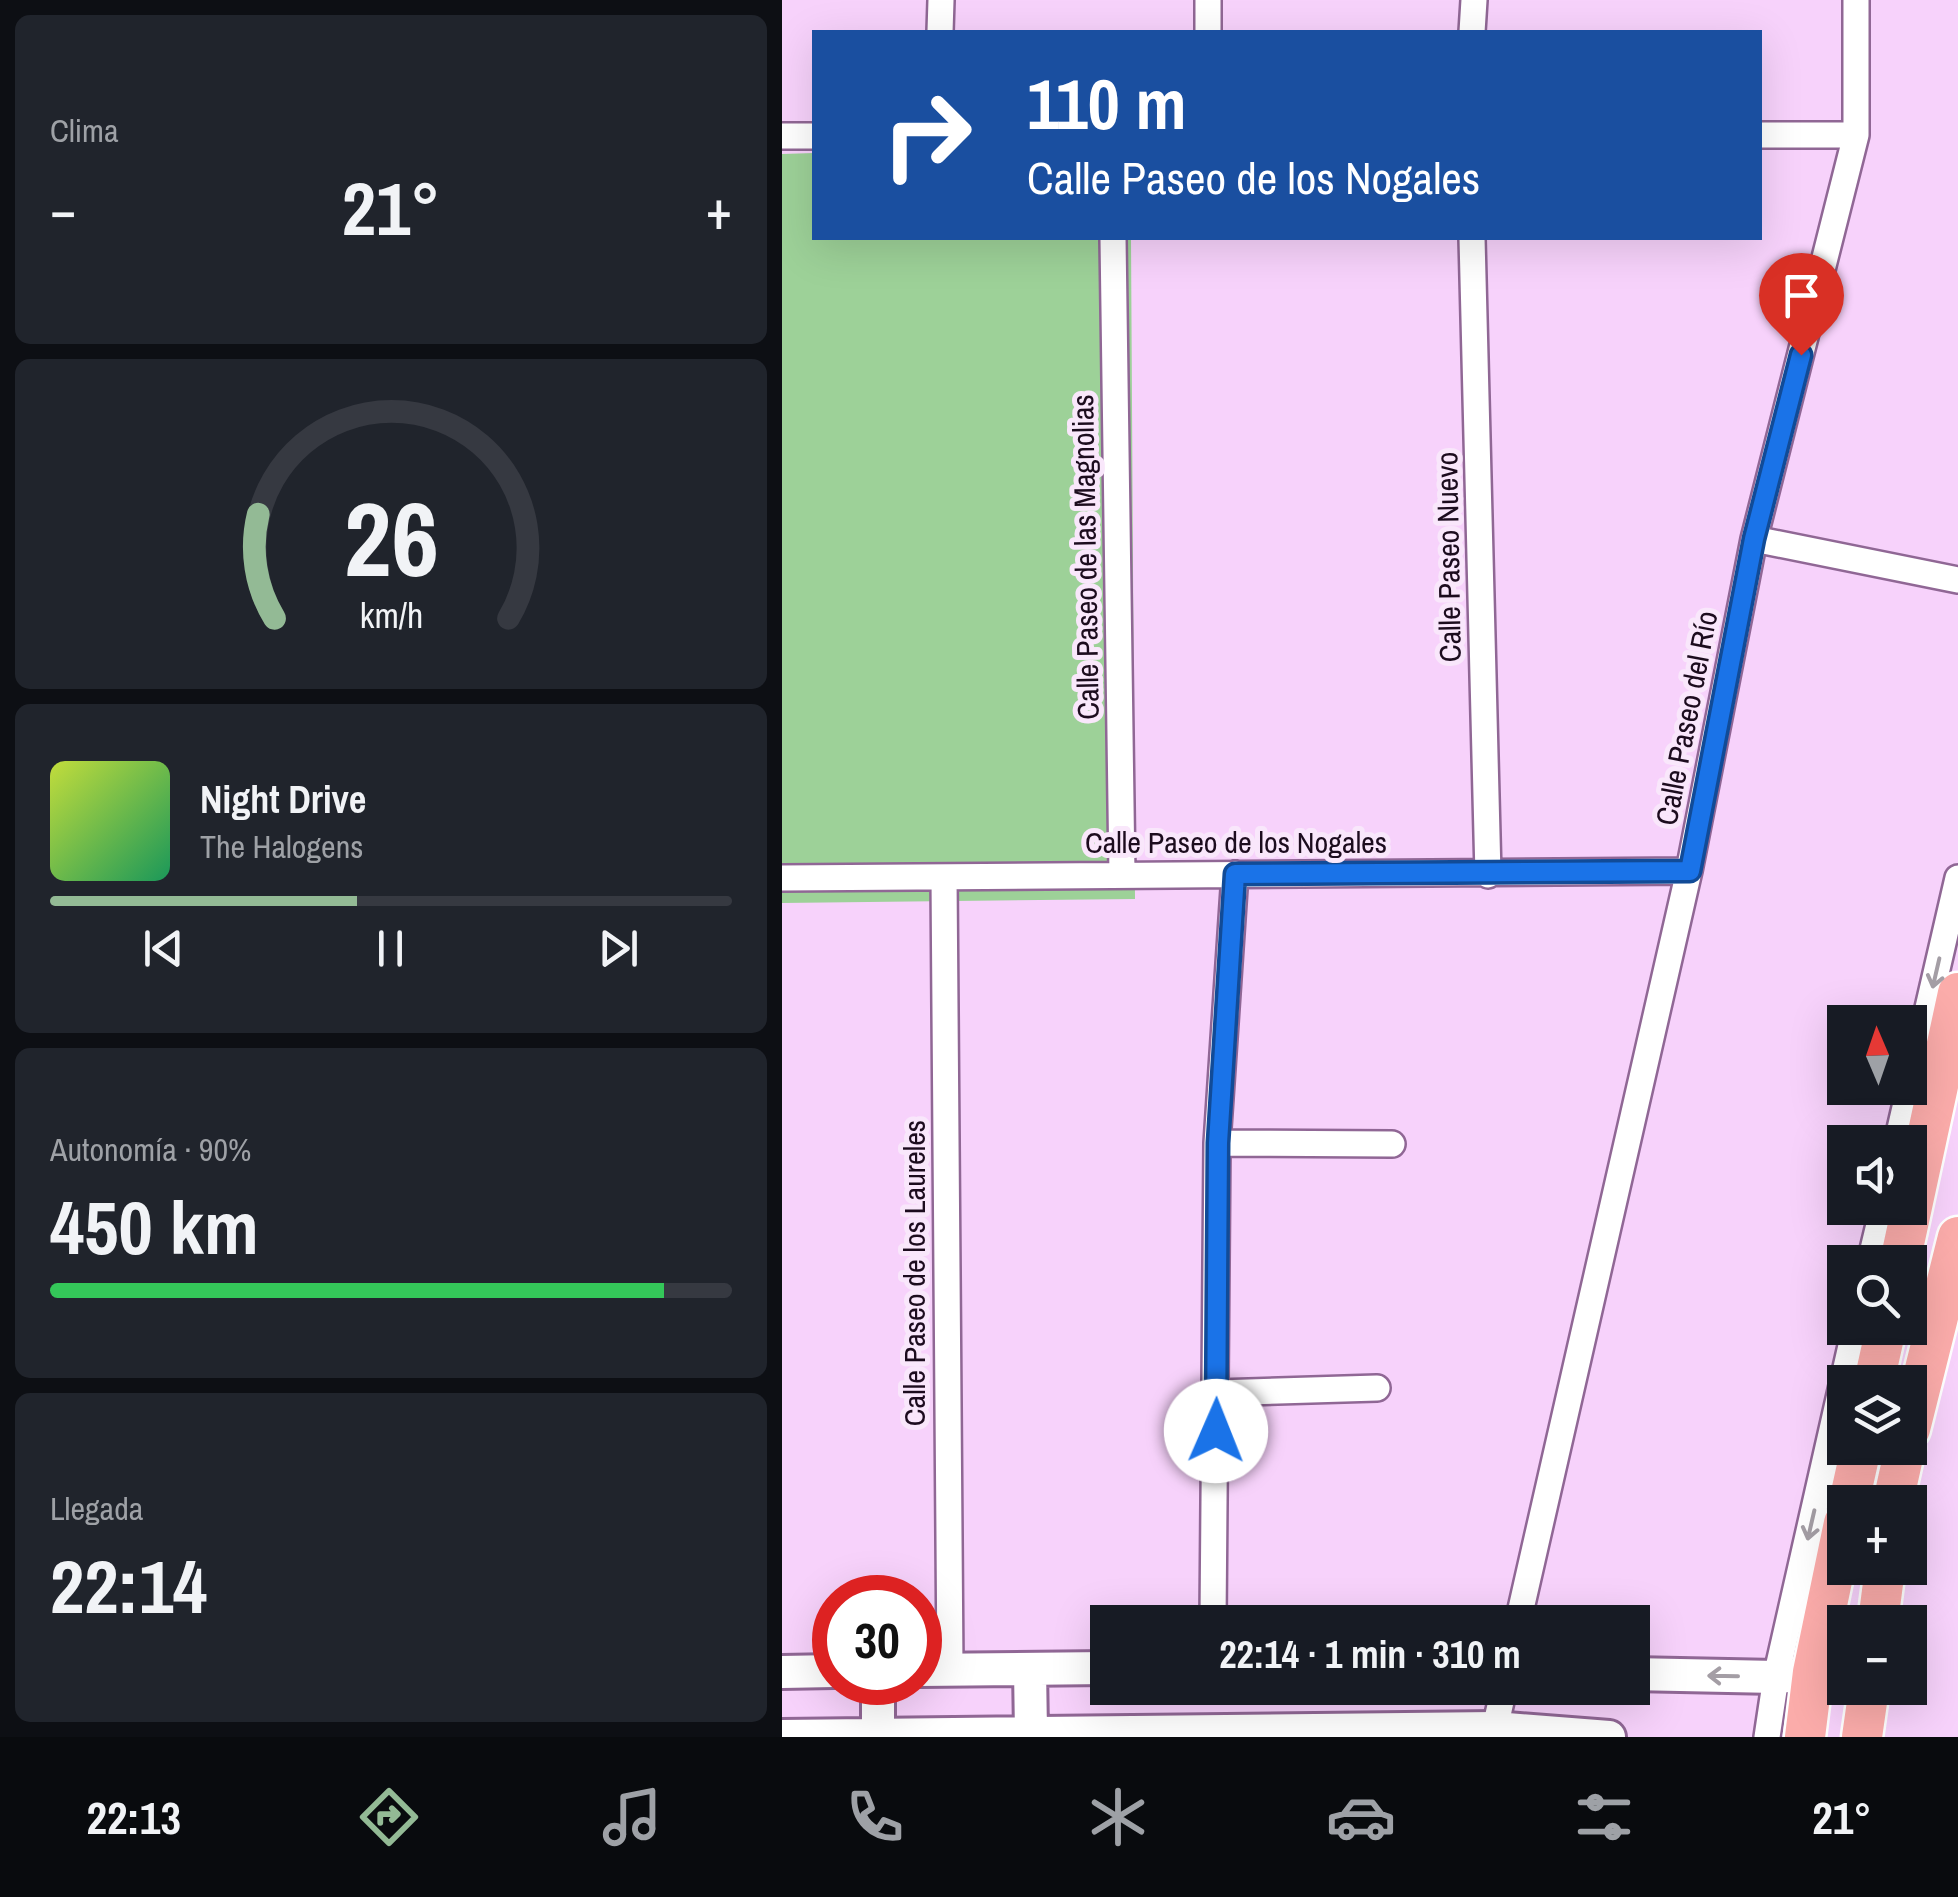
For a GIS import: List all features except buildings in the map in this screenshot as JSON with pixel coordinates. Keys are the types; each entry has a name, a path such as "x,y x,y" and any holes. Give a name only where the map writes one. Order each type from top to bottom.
{"main road":[{"path":"1904,1245 1958,993"},
{"path":"1926,1365 1958,1237"},
{"path":"1806,1737 1811,1673 1830,1585"},
{"path":"1862,1737 1867,1705"}],"street":[{"path":"940,0 940,30"},
{"path":"1208,0 1208,30"},
{"path":"1472,30 1474,0"},
{"name":"Calle Paseo del Río","path":"1522,1605 1690,871 1754,539 1856,135 1856,0"},
{"path":"1762,136 1856,135"},
{"path":"782,136 812,136"},
{"name":"Calle Paseo de las Magnolias","path":"1114,240 1122,875"},
{"name":"Calle Paseo Nuevo","path":"1472,240 1488,875"},
{"path":"1754,539 1958,580"},
{"name":"Calle Paseo de los Nogales","path":"782,878 1690,871"},
{"path":"1214,1605 1218,1143 1235,874"},
{"name":"Calle Paseo de los Laureles","path":"936,1575 944,877"},
{"path":"1902,1125 1958,878"},
{"path":"1218,1143 1392,1144"},
{"path":"1767,1737 1811,1673 1854,1345"},
{"path":"1217,1393 1378,1388"},
{"path":"942,1670 1090,1668"},
{"path":"1030,1669 1030,1733"},
{"path":"782,1672 812,1671"},
{"path":"1650,1674 1811,1673"},
{"path":"878,1705 878,1735"},
{"path":"1494,1733 1500,1705"},
{"path":"782,1736 1494,1733 1609,1737"}],"green space":[{"path":"812,153 812,240 1131,240 1135,899 782,903 782,154"}],"route":[{"path":"1216,1431 1218,1143 1235,928 1235,874 1690,871 1754,539 1801,355"}]}
